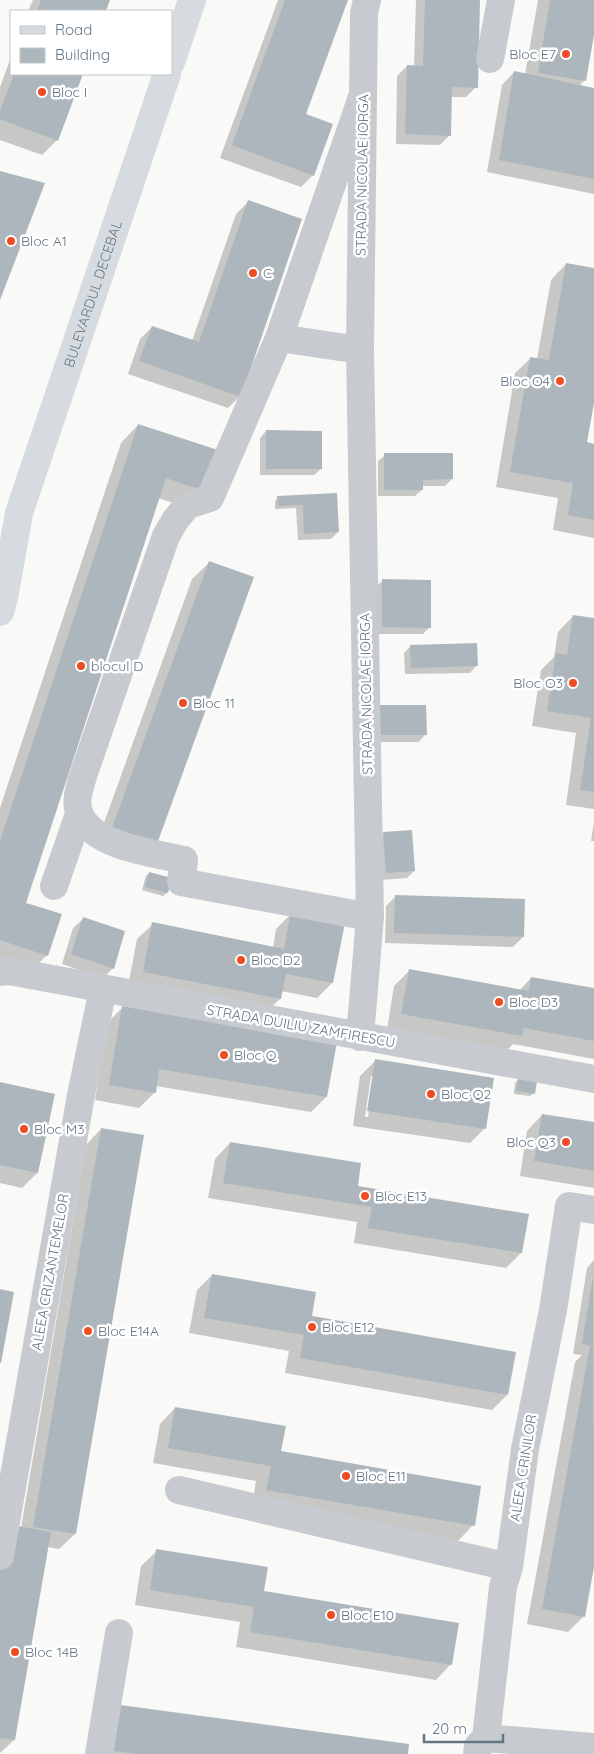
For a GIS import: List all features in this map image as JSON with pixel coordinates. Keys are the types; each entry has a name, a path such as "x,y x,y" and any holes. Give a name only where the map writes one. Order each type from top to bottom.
{"main road":[{"path":"172,59 192,0"},
{"name":"BULEVARDUL DECEBAL","path":"0,548 18,513 167,75"},
{"name":"BULEVARDUL DECEBAL","path":"0,612 18,513"}],"street":[{"name":"STRADA NICOLAE IORGA","path":"360,1037 370,917 360,350 364,12 367,0"},
{"path":"490,59 501,0"},
{"path":"363,94 279,338 210,498 188,505 176,519 166,536 77,796 80,814 92,829 112,842 184,860 181,882 370,917"},
{"path":"279,338 360,350"},
{"path":"54,886 80,814"},
{"name":"STRADA DUILIU ZAMFIRESCU","path":"3,970 594,1079"},
{"name":"ALEEA CRIZANTEMELOR","path":"0,1556 81,1095 103,989"},
{"name":"ALEEA CRINILOR","path":"481,1746 503,1587 508,1567 525,1449 553,1310 569,1206 594,1210"},
{"path":"179,1490 508,1567"},
{"path":"99,1754 119,1633"},
{"path":"481,1746 594,1747"}],"building":[{"path":"41,0 110,0 106,10 37,10"},
{"path":"285,0 348,0 306,114 333,124 314,176 232,145"},
{"path":"425,0 480,0 478,88 452,87 451,136 405,134 407,65 423,66"},
{"name":"Bloc E7","path":"550,0 594,0 594,35 586,81 538,73"},
{"path":"514,71 594,88 594,179 499,160"},
{"name":"Bloc I","path":"14,75 83,75 58,141 0,119 0,111"},
{"name":"Bloc A1","path":"0,171 45,183 0,300"},
{"name":"C","path":"248,200 302,219 241,397 139,361 152,326 199,342"},
{"name":"Bloc O4","path":"566,263 594,268 594,403 587,442 594,444 594,520 568,515 573,483 510,472 530,357 549,360"},
{"name":"blocul D","path":"138,424 221,451 207,492 166,478 26,903 62,914 48,956 0,940 0,841"},
{"path":"266,430 322,431 322,469 266,469"},
{"path":"384,453 453,453 453,479 423,480 423,490 384,490"},
{"path":"337,493 339,532 304,534 303,505 278,506 277,496"},
{"name":"Bloc 11","path":"209,561 254,577 157,844 112,828"},
{"path":"382,579 431,580 431,628 382,627"},
{"name":"Bloc O3","path":"573,615 594,618 594,792 580,790 591,718 547,711 556,653 567,655"},
{"path":"477,643 478,666 411,668 410,645"},
{"path":"380,705 426,705 427,735 380,735"},
{"path":"412,830 415,871 386,873 383,832"},
{"path":"149,872 172,878 168,893 145,887"},
{"path":"395,895 525,899 524,937 394,933"},
{"name":"Bloc D2","path":"291,912 345,923 333,983 286,974 281,999 143,972 152,922 284,949"},
{"path":"83,917 125,931 114,969 71,954"},
{"name":"Bloc D3","path":"409,969 529,991 531,977 594,988 594,1041 524,1028 522,1036 401,1014"},
{"name":"Bloc Q","path":"122,1006 337,1042 327,1097 159,1069 156,1093 109,1085"},
{"name":"Bloc Q2","path":"375,1059 494,1078 486,1129 367,1111"},
{"path":"518,1078 537,1081 535,1094 516,1091"},
{"name":"Bloc M3","path":"0,1082 55,1094 38,1173 0,1165"},
{"name":"Bloc Q3","path":"542,1114 594,1122 594,1171 534,1161"},
{"name":"Bloc E14A","path":"101,1128 144,1135 76,1534 33,1527"},
{"name":"Bloc E13","path":"230,1142 361,1163 358,1186 529,1214 522,1253 368,1228 372,1207 223,1183"},
{"name":"Bloc E12","path":"212,1274 316,1292 312,1316 516,1352 508,1395 300,1358 304,1335 204,1318"},
{"path":"593,1276 594,1567 585,1617 542,1609 590,1346 582,1344"},
{"path":"0,1289 14,1292 1,1363 0,1363"},
{"name":"Bloc E11","path":"175,1407 286,1426 281,1451 481,1486 475,1526 266,1490 271,1466 168,1448"},
{"name":"Bloc 14B","path":"7,1524 51,1532 15,1740 0,1738 0,1566"},
{"name":"Bloc E10","path":"156,1549 268,1567 264,1591 459,1623 452,1665 250,1632 254,1607 150,1590"},
{"path":"120,1705 409,1744 408,1754 136,1754 114,1751"}],"place":[{"name":"Bloc E7","path":"566,54"},
{"name":"Bloc I","path":"42,92"},
{"name":"Bloc A1","path":"11,241"},
{"name":"C","path":"253,273"},
{"name":"Bloc O4","path":"560,381"},
{"name":"blocul D","path":"81,666"},
{"name":"Bloc O3","path":"573,683"},
{"name":"Bloc 11","path":"183,703"},
{"name":"Bloc D2","path":"241,960"},
{"name":"Bloc D3","path":"499,1002"},
{"name":"Bloc Q","path":"224,1055"},
{"name":"Bloc Q2","path":"431,1094"},
{"name":"Bloc M3","path":"24,1129"},
{"name":"Bloc Q3","path":"566,1142"},
{"name":"Bloc E13","path":"365,1196"},
{"name":"Bloc E12","path":"312,1327"},
{"name":"Bloc E14A","path":"88,1331"},
{"name":"Bloc E11","path":"346,1476"},
{"name":"Bloc E10","path":"331,1615"},
{"name":"Bloc 14B","path":"15,1652"}]}
